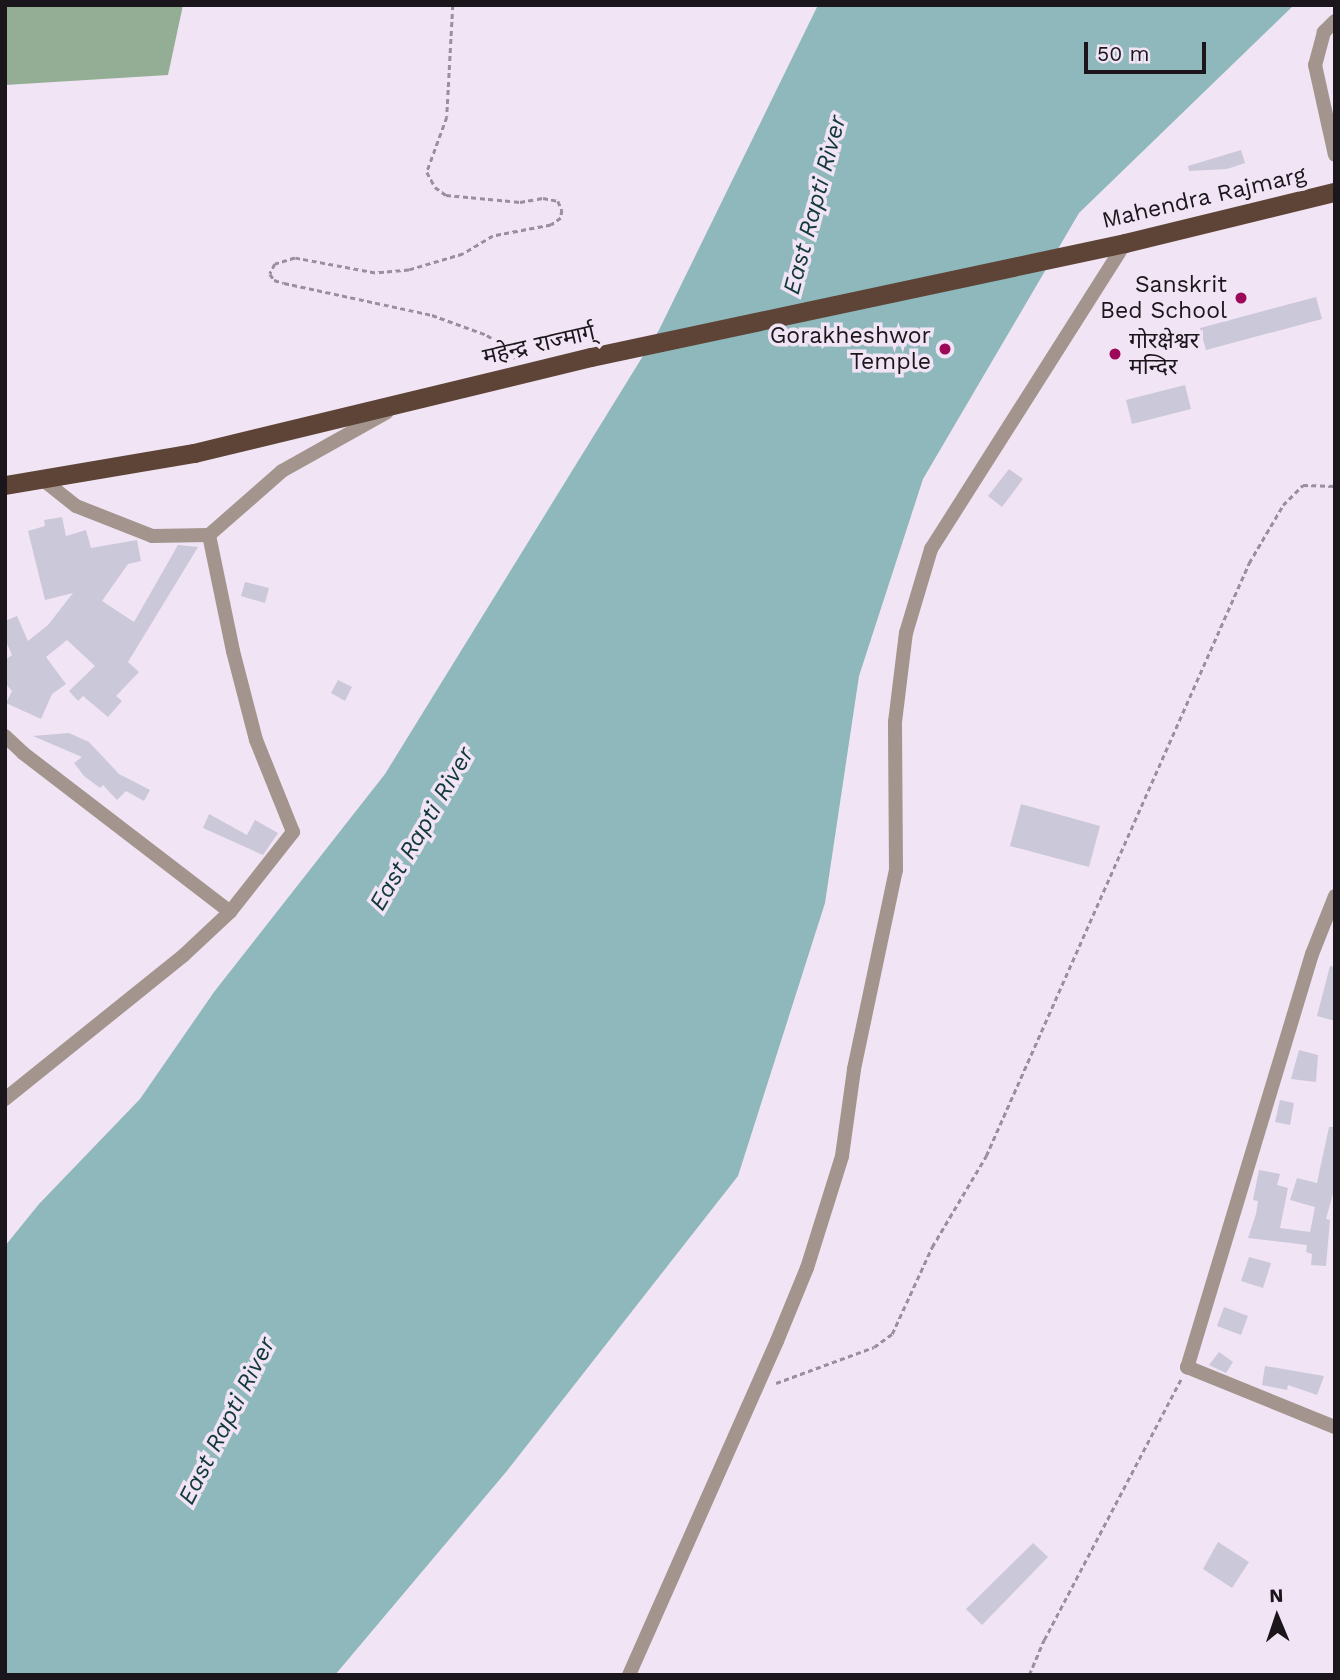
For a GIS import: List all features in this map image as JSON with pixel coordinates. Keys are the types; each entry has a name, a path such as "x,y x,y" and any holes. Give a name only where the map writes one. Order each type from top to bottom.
{"highway":[{"name":"Mahendra Rajmarg","path":"1084,251 1335,192"},
{"name":"महेन्द्र राज्मार्ग्","path":"5,485 194,453 522,373 1084,251"}],"street":[{"path":"1335,21 1324,32 1315,65 1335,155"},
{"path":"629,1675 807,1268 842,1156 854,1069 895,870 895,722 905,633 931,549 1125,243"},
{"path":"42,479 76,506 152,536 209,535 282,471 399,405"},
{"path":"5,1100 173,964 230,912 293,832 256,740 233,652 209,535"},
{"path":"5,736 23,753 230,912"},
{"path":"1335,896 1312,954 1187,1367 1335,1427"}],"path":[{"path":"453,5 447,117 427,172 435,187 446,195 520,202 543,198 558,201 562,210 561,218 551,225 493,236 463,254 409,270 374,273 295,258 275,264 270,274 274,280 284,283 432,315 487,335 510,351 522,373"},
{"path":"753,1392 874,1347 892,1334 932,1247 986,1156 1249,563 1283,505 1303,485 1322,483 1335,486"},
{"path":"1029,1675 1044,1640 1187,1367"}],"shaded area":[{"path":"5,5 183,5 168,75 5,85"}],"water":[{"name":"East Rapti River","path":"818,5 1294,5 1079,213 923,479 859,676 825,903 738,1176 506,1472 335,1675 5,1675 5,1246 39,1204 140,1099 214,992 385,774 659,330"}],"building":[{"path":"1241,150 1245,163 1227,169 1189,171 1188,166"},
{"path":"1316,297 1322,319 1206,350 1200,328"},
{"path":"1185,385 1191,409 1132,424 1126,400"},
{"path":"1009,469 1023,479 1002,507 988,496"},
{"path":"62,517 66,536 86,530 91,548 137,540 141,561 128,564 102,601 134,622 178,545 198,547 128,662 139,672 116,696 122,701 108,717 83,696 78,701 69,691 95,666 67,640 46,657 66,684 52,694 41,719 6,703 12,691 5,683 5,660 12,655 5,639 5,621 17,616 28,641 48,625 73,593 45,600 28,531 45,526 44,520"},
{"path":"245,582 269,588 265,603 241,596"},
{"path":"338,680 352,687 345,701 331,693"},
{"path":"69,733 89,742 119,774 150,790 144,801 126,791 117,800 103,785 100,788 84,776 74,763 82,757 33,736"},
{"path":"1021,804 1100,826 1089,867 1010,846"},
{"path":"209,814 247,835 255,820 278,833 263,855 203,828"},
{"path":"1330,966 1335,967 1335,1021 1317,1016"},
{"path":"1299,1050 1318,1055 1316,1082 1291,1079"},
{"path":"1280,1100 1294,1103 1290,1125 1275,1122"},
{"path":"1329,1127 1335,1127 1335,1186 1326,1219 1330,1220 1326,1266 1311,1265 1312,1254 1306,1252 1307,1245 1248,1238 1256,1214 1258,1201 1253,1200 1259,1170 1280,1174 1277,1185 1288,1188 1280,1228 1310,1232 1315,1207 1290,1200 1297,1178 1317,1183"},
{"path":"1249,1257 1271,1263 1263,1288 1241,1281"},
{"path":"1224,1307 1248,1316 1241,1335 1217,1326"},
{"path":"1219,1352 1233,1362 1226,1373 1209,1365"},
{"path":"1265,1366 1324,1376 1317,1395 1288,1385 1287,1390 1262,1385"},
{"path":"1218,1542 1249,1562 1232,1588 1203,1569"},
{"path":"1033,1543 1048,1557 982,1625 966,1609"}],"place":[{"name":"Sanskrit Bed School","path":"1241,298"},
{"name":"Gorakheshwor Temple","path":"945,349"},
{"name":"गोरक्षेश्वर मन्दिर","path":"1115,354"}]}
